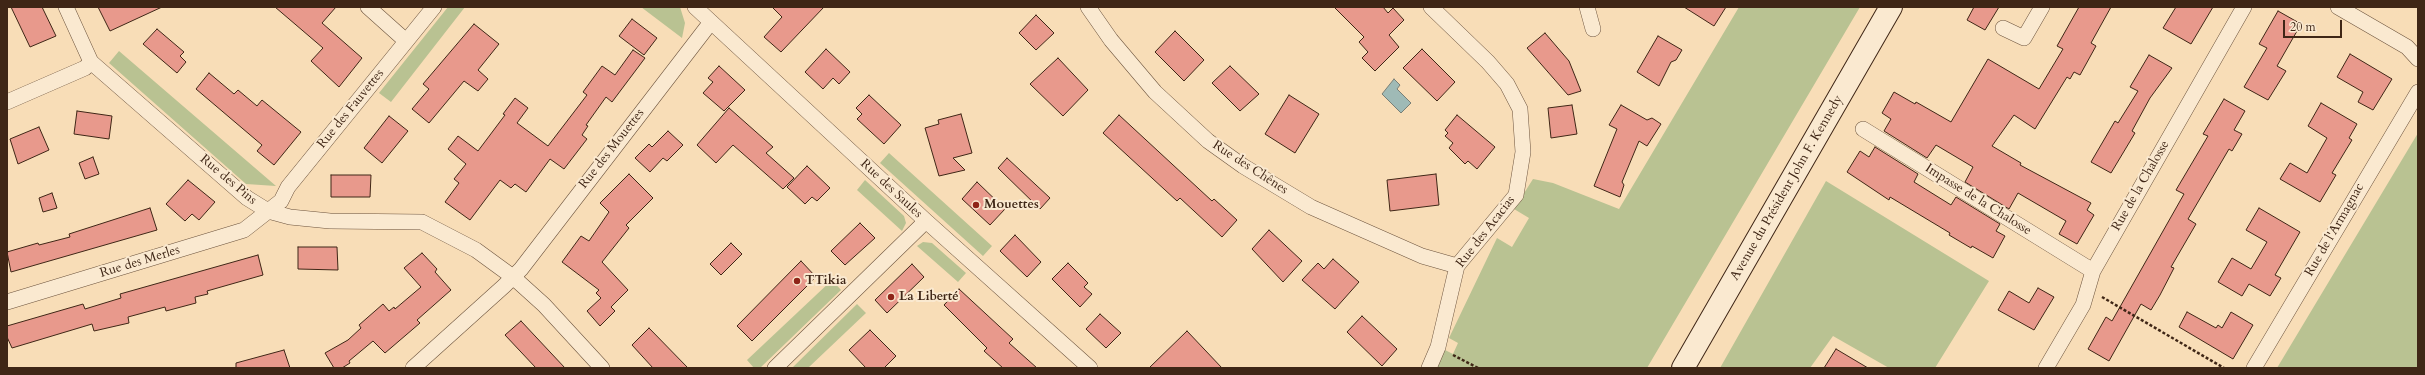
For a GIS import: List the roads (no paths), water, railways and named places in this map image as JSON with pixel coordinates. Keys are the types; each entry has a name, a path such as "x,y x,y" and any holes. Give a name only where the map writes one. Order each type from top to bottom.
{"main road":[{"name":"Avenue du Président John F. Kennedy","path":"1683,368 1891,7"}],"street":[{"name":"Rue des Pins","path":"66,7 92,62 247,198 268,211 290,217 330,221 422,222 476,250 513,277 544,305 602,368"},
{"path":"368,7 406,41"},
{"name":"Rue des Fauvettes","path":"268,211 281,201 288,187 434,7"},
{"name":"Rue des Saules","path":"695,7 926,221 1090,368"},
{"name":"Rue des Chênes","path":"1088,7 1111,40 1155,92 1208,141 1243,166 1311,207 1422,256 1457,266"},
{"name":"Rue des Acacias","path":"1429,368 1438,348 1457,266 1516,195 1523,152 1523,131 1520,109 1507,84 1488,62 1431,7"},
{"path":"1587,7 1593,29"},
{"path":"2003,28 2024,38 2042,7"},
{"name":"Rue de la Chalosse","path":"2046,368 2083,305 2093,271 2244,7"},
{"path":"2338,7 2407,47 2418,59"},
{"name":"Rue des Mouettes","path":"413,368 513,277 711,22"},
{"path":"7,102 85,68 92,62"},
{"name":"Rue de l'Armagnac","path":"2254,368 2418,92"},
{"name":"Impasse de la Chalosse","path":"1863,129 2093,271"},
{"name":"Rue des Merles","path":"7,302 244,230 268,211"},
{"path":"775,368 926,221"}],"water":[{"path":"1394,79 1400,85 1397,89 1411,103 1401,113 1382,94"}],"place":[{"name":"Mouettes","path":"976,205"},
{"name":"TTikia","path":"797,281"},
{"name":"La Liberté","path":"891,297"}]}
